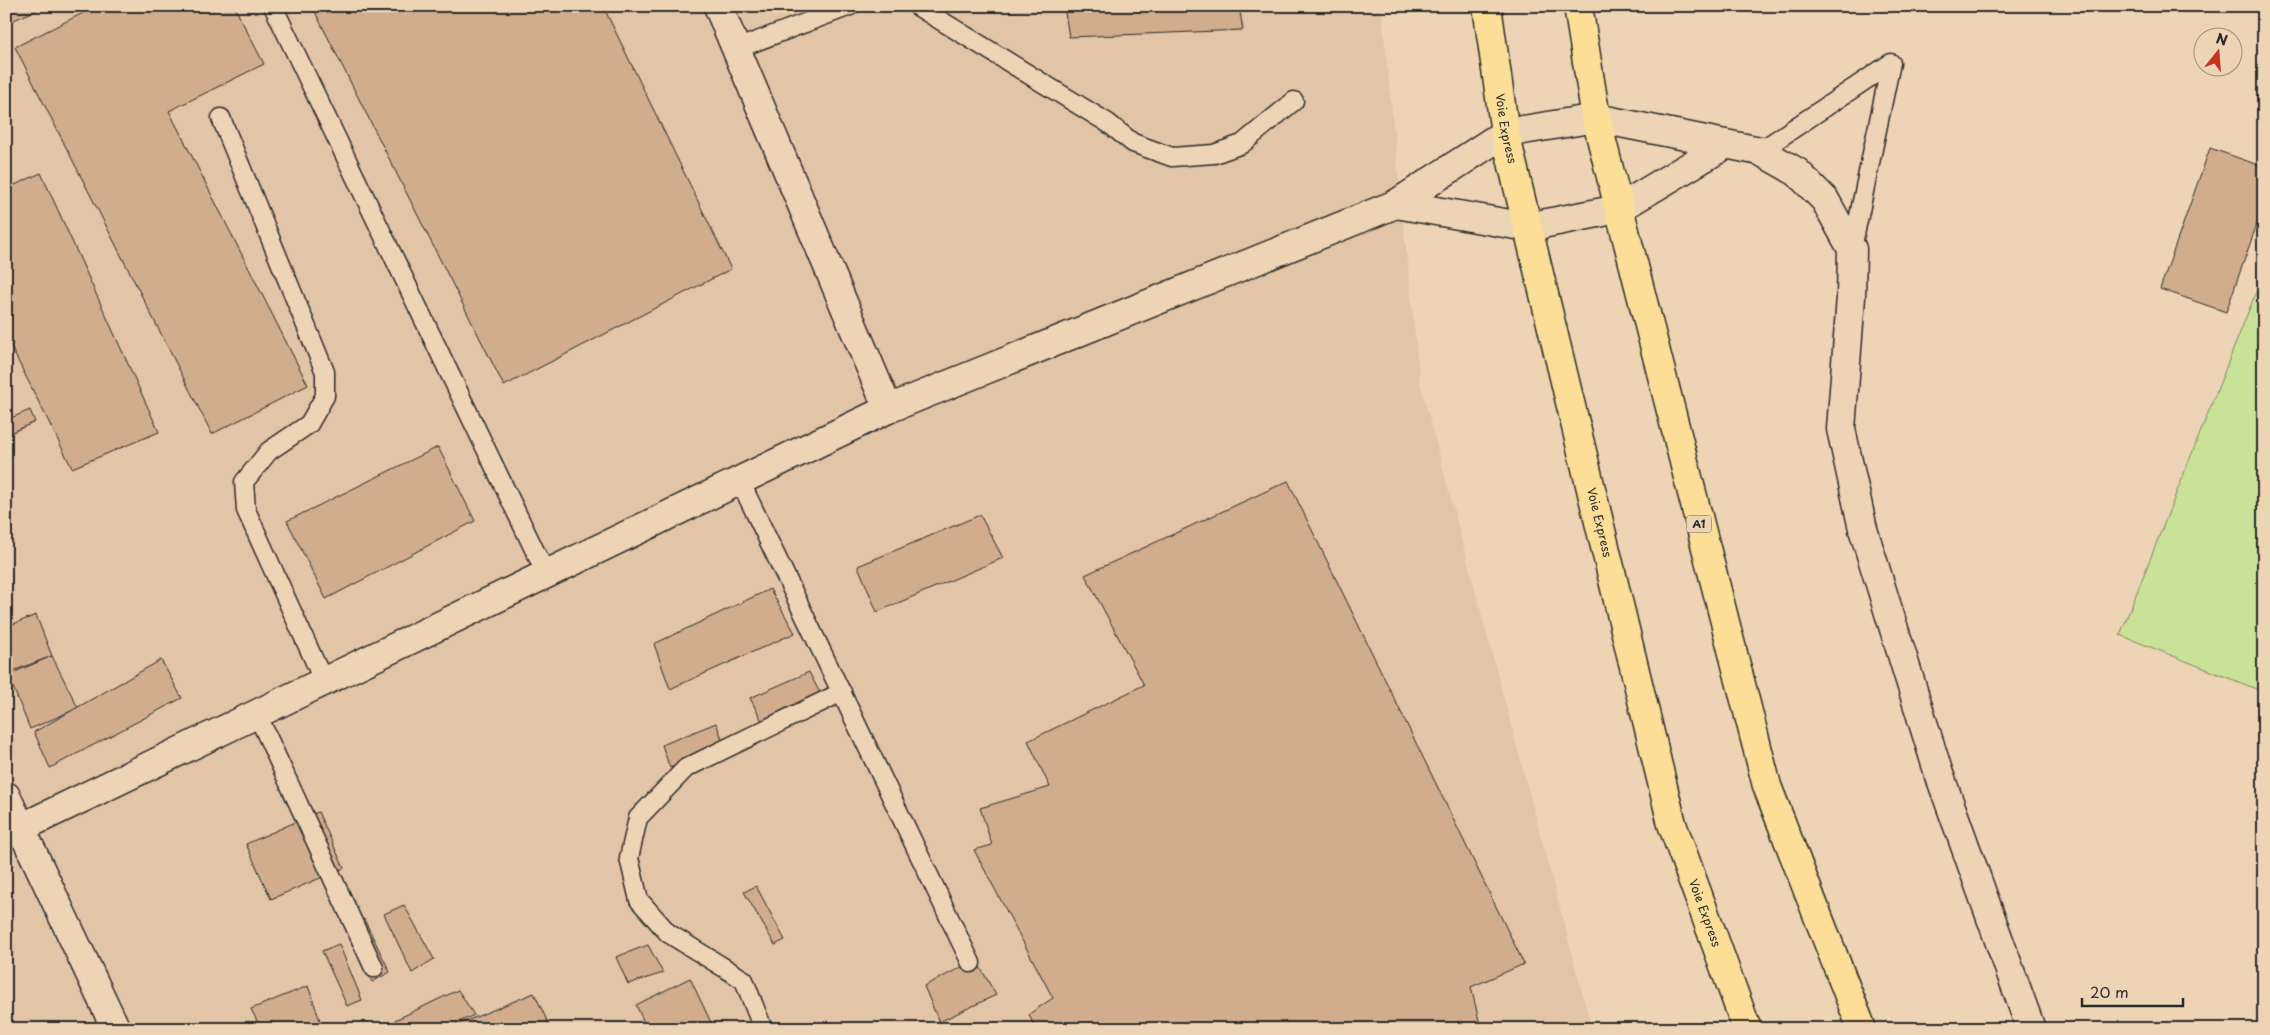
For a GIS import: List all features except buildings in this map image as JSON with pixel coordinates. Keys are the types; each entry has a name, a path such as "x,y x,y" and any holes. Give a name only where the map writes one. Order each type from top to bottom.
{"highway":[{"name":"Voie Express","path":"1487,6 1505,132 1672,824 1746,1029"},
{"name":"A1","path":"1578,6 1596,118 1618,209 1767,786 1862,1029"}],"street":[{"path":"718,6 888,409"},
{"path":"14,831 888,409 1396,204 1505,132 1596,118 1760,151 1797,172 1825,200 1852,248 1851,297 1841,430 1863,529 1938,771 2031,1029"},
{"path":"1396,204 1527,227 1618,209 1725,145"},
{"path":"6,796 14,831 116,1029"}],"lane":[{"path":"273,6 546,574"},
{"path":"736,48 850,6"},
{"path":"917,6 1108,123 1133,143 1172,157 1214,154 1242,144 1294,101"},
{"path":"1760,151 1891,63 1852,248"},
{"path":"221,118 325,372 325,396 309,424 269,451 244,482 246,510 324,682"},
{"path":"740,481 971,963"},
{"path":"763,1029 744,980 668,933 639,900 629,858 638,818 686,768 842,692"},
{"path":"256,714 374,968"}],"shaded area":[{"path":"6,6 1381,6 1420,383 1592,1029 6,1029"}],"green space":[{"path":"2264,272 2264,692 2120,635"}]}
